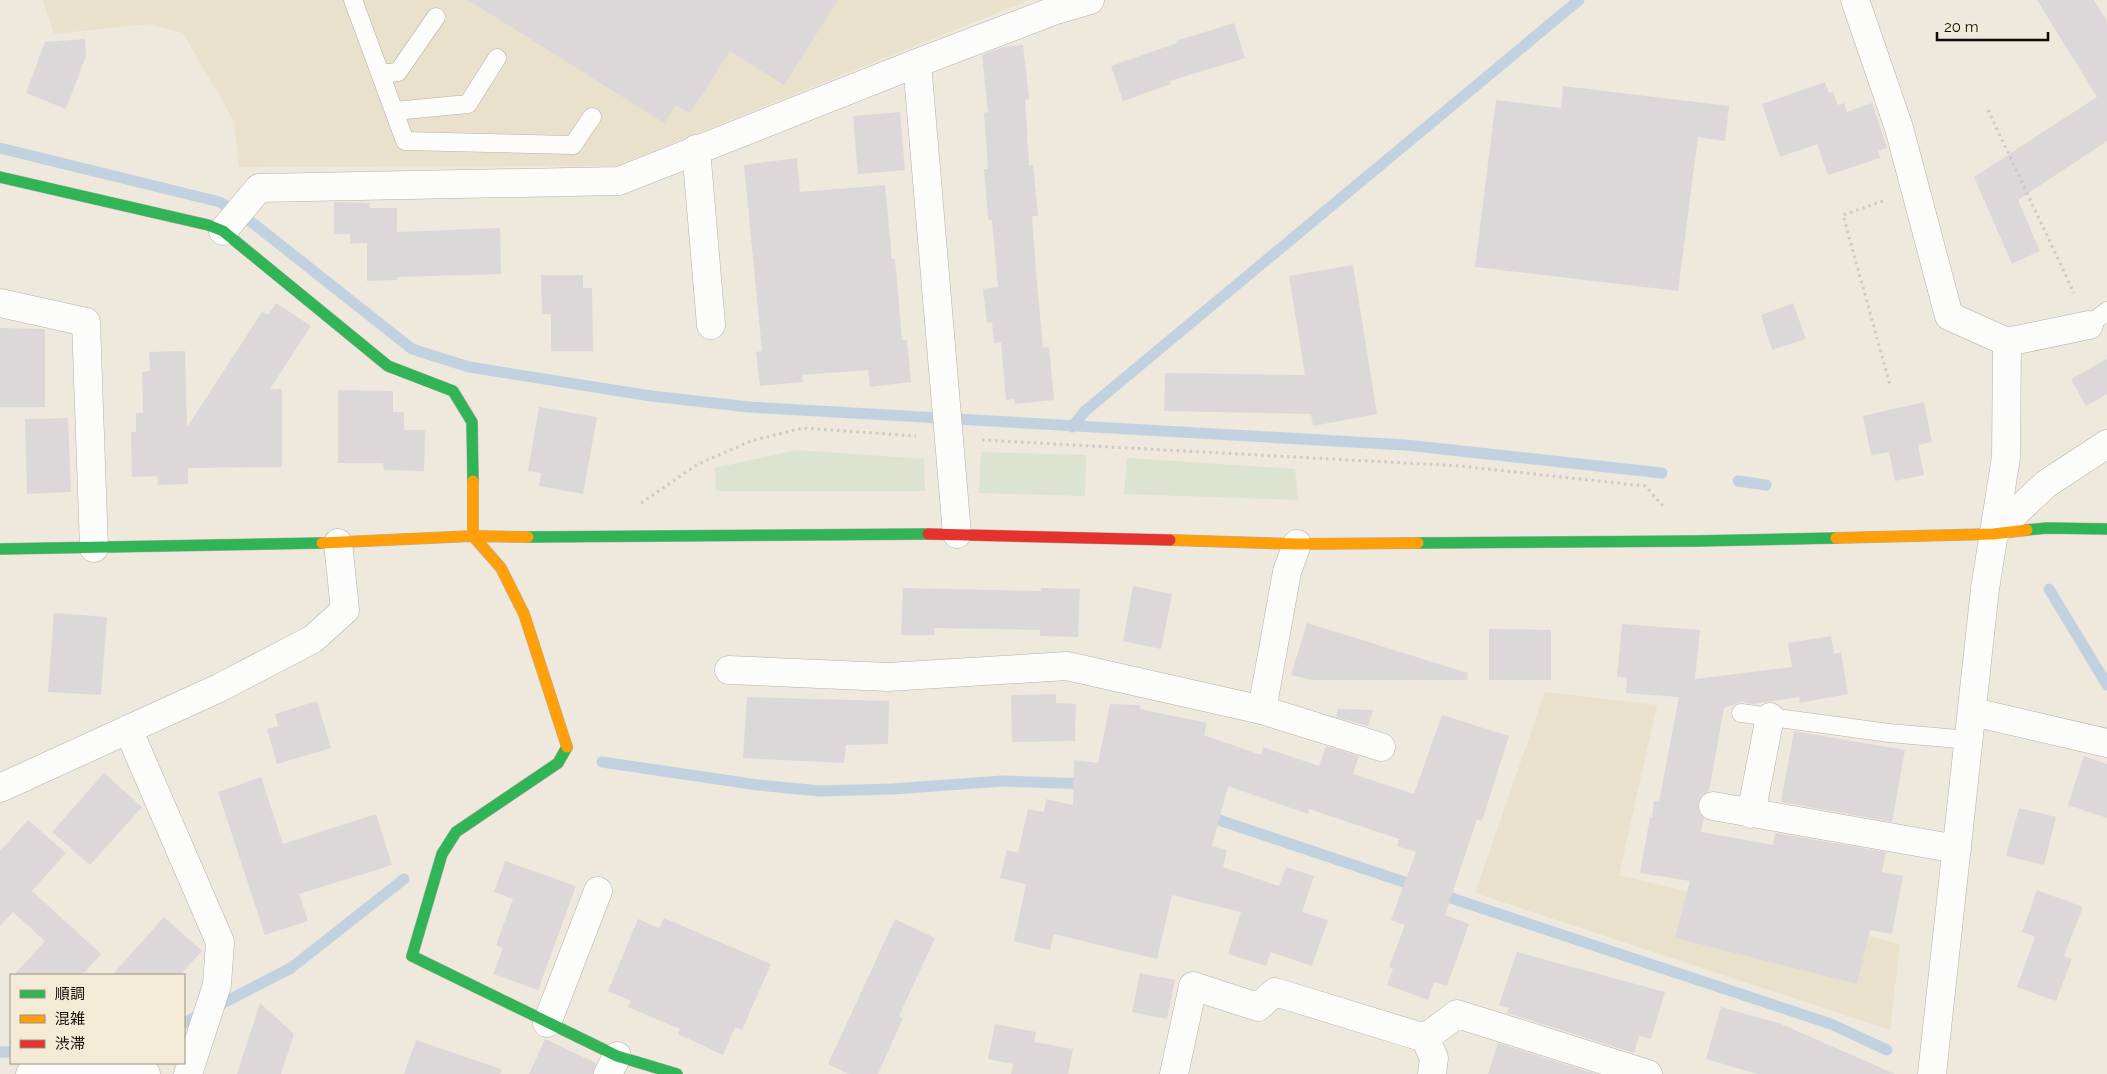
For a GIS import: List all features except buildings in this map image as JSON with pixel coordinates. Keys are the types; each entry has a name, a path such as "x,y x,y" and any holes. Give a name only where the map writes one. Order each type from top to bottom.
{"street":[{"path":"0,177 208,225 233,218 259,188 620,181 696,149 917,63 1056,10 1090,0"},
{"path":"1855,0 1899,128 1949,316 2007,342 2098,318"},
{"path":"917,63 957,534"},
{"path":"696,149 711,325"},
{"path":"233,218 388,366 453,391 472,422 473,536 500,568 524,614 568,745 558,763 456,832 442,854 412,956 547,1023 613,1065 677,1074"},
{"path":"0,303 86,322 94,548"},
{"path":"1932,1074 1985,589 2006,457 2007,342"},
{"path":"1993,534 2046,484 2107,444"},
{"path":"0,549 338,543 473,536 590,538 957,534 1297,544 1696,540 1993,534 2047,528 2107,529"},
{"path":"0,788 219,688 313,639 345,610 338,543"},
{"path":"1262,710 1287,572 1297,544"},
{"path":"729,670 888,676 1067,666 1262,710 1381,747"},
{"path":"1973,712 2107,743"},
{"path":"1751,814 1770,717"},
{"path":"128,729 220,942 217,985 188,1074"},
{"path":"1713,806 1957,849"},
{"path":"547,1023 598,891"},
{"path":"1174,1074 1192,986 1258,1007 1275,992 1425,1038 1434,1058 1432,1074"},
{"path":"1425,1038 1457,1014 1648,1074"},
{"path":"30,1074 136,1071 146,1074"}],"lane":[{"path":"353,0 405,141 574,144 592,117"},
{"path":"380,74 398,72 436,18"},
{"path":"394,110 468,104 497,58"},
{"path":"1740,713 1889,733 1970,740"}],"path":[{"path":"1988,110 2098,318"},
{"path":"1890,384 1843,215 1915,191"},
{"path":"640,504 698,464 751,441 803,428 948,425 1460,466 1645,486 1696,540"}],"shaded area":[{"path":"43,0 1029,0 616,166 239,167 234,121 183,33 147,24 54,34"},
{"path":"1545,692 1657,705 1619,875 1900,944 1890,1030 1475,893"}],"green space":[{"path":"797,450 924,459 925,491 716,491 715,468"},
{"path":"981,452 1086,455 1085,496 979,493"},
{"path":"1127,458 1295,469 1298,500 1124,494"}],"waterway":[{"path":"1072,427 1085,411 1579,0"},
{"path":"0,148 220,202 254,224 412,349 469,367 651,396 749,407 1406,445 1662,473"},
{"path":"1738,481 1766,485"},
{"path":"2049,589 2107,685"},
{"path":"602,762 758,785 820,791 893,789 1002,781 1088,784"},
{"path":"1204,815 1419,887"},
{"path":"185,1022 291,968 404,879"},
{"path":"1436,893 1831,1024 1887,1050"},
{"path":"0,1052 10,1052"}],"traffic: fast":[{"path":"0,177 208,225 223,231 388,366 453,391 472,422 473,481"},
{"path":"2027,530 2047,528 2107,529"},
{"path":"528,537 928,534"},
{"path":"1418,543 1836,538"},
{"path":"0,549 322,543"},
{"path":"567,747 558,763 456,832 442,854 412,956 617,1056 677,1074"}],"traffic: slow":[{"path":"473,481 473,536 501,568 524,614 567,747"},
{"path":"1836,538 1993,534 2027,530"},
{"path":"322,543 473,536 528,537"},
{"path":"1170,540 1297,544 1418,543"}],"traffic: jam":[{"path":"928,534 1170,540"}]}
